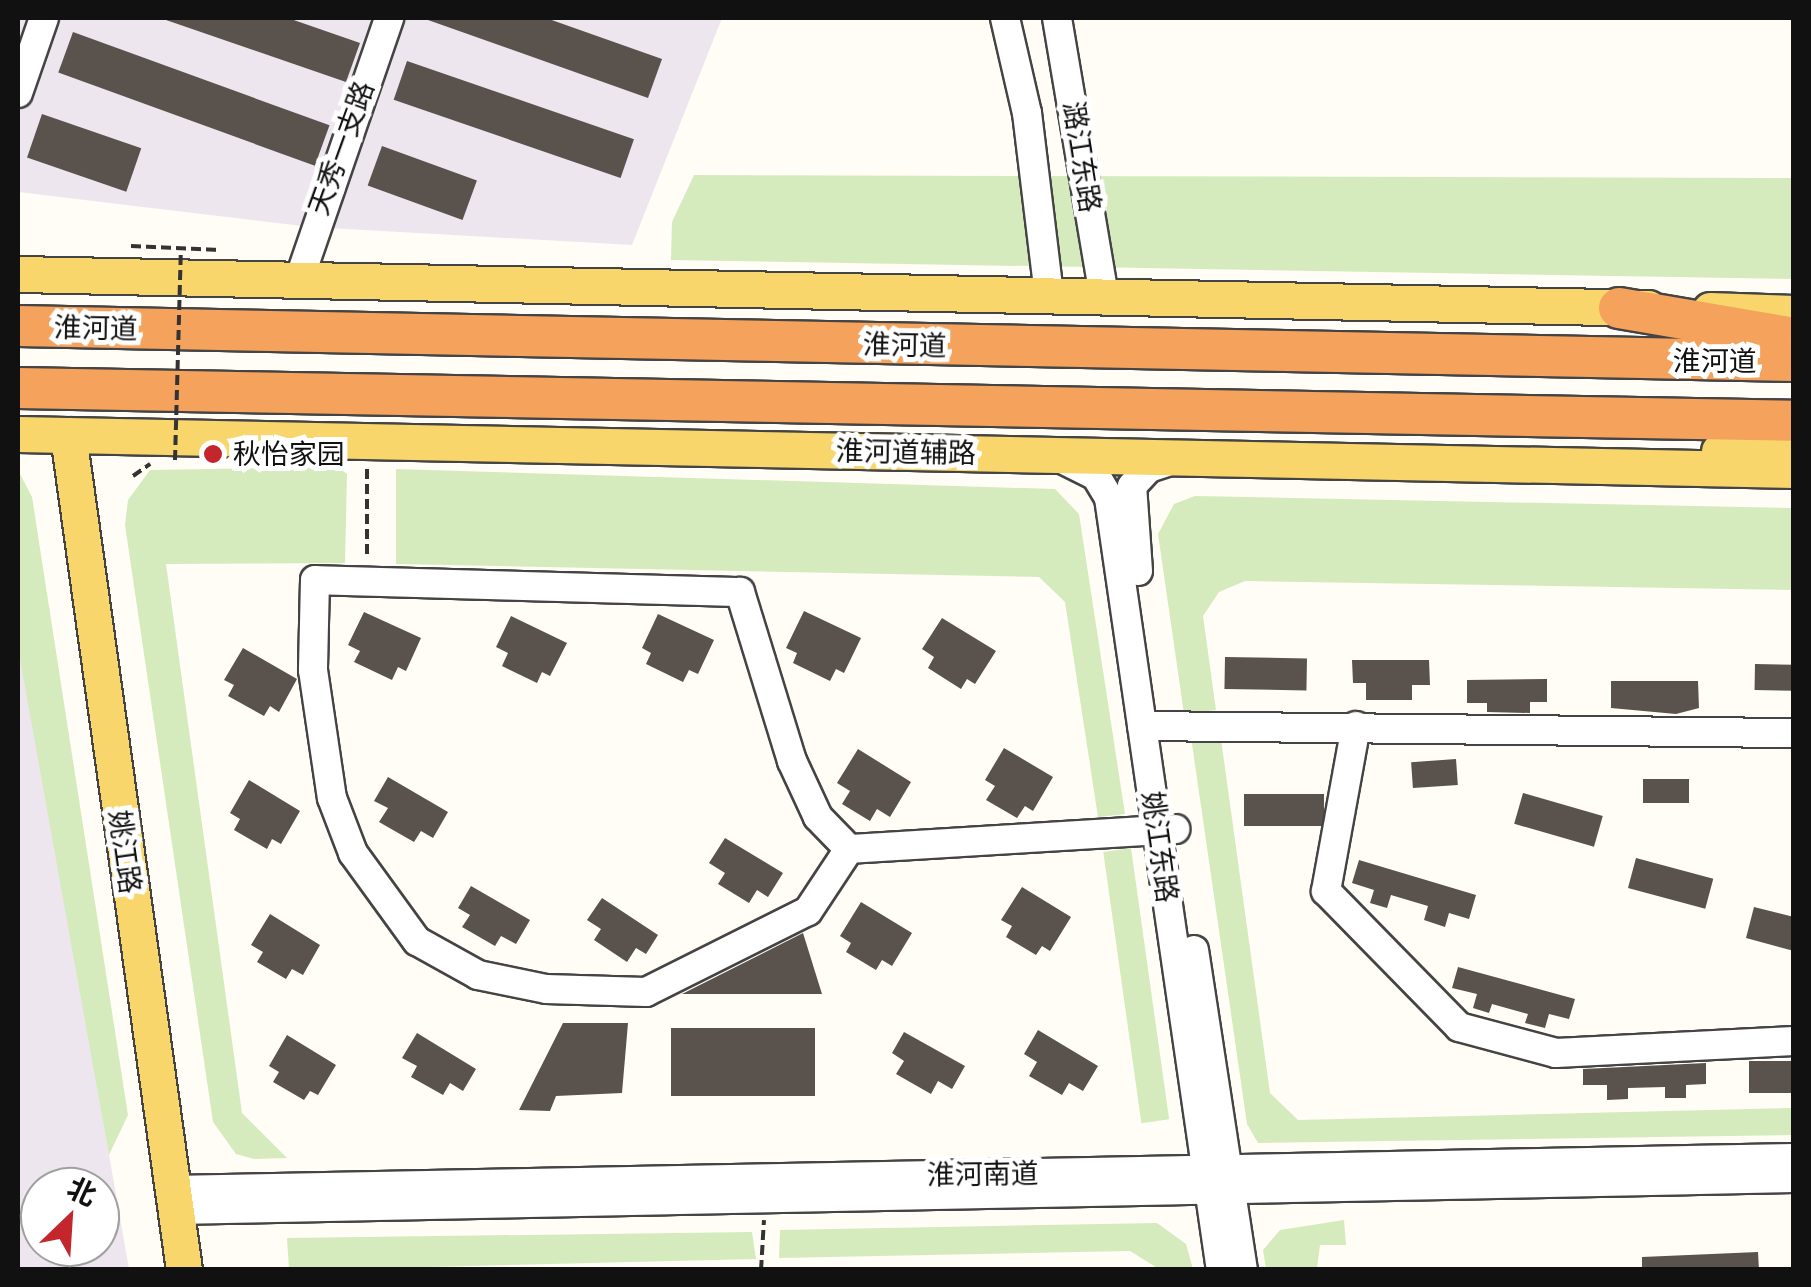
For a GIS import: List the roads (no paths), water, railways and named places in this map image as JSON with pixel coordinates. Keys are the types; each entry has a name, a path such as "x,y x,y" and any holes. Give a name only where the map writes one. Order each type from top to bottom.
{"highway":[{"path":"1619,308 1794,338"},
{"name":"淮河道","path":"18,326 1794,361"},
{"name":"淮河道","path":"18,388 1794,421"}],"main road":[{"path":"18,274 1794,312"},
{"name":"淮河道辅路","path":"18,434 1794,470"},
{"name":"姚江路","path":"68,435 184,1270"},
{"path":"1604,466 1794,442"}],"street":[{"path":"18,93 44,18"},
{"name":"天秀一支路","path":"300,280 389,18"},
{"name":"潞江东路","path":"1005,18 1027,113 1049,296"},
{"name":"潞江东路","path":"1057,18 1104,296"},
{"name":"姚江东路","path":"1053,455 1105,486 1150,726 1219,1180 1244,1270"},
{"name":"姚江东路","path":"1150,726 1129,498 1138,476 1175,460"},
{"path":"315,580 740,592 792,761 818,817 849,850 808,911 646,992 546,990 478,976 417,940 388,907 353,853 332,798 312,670 315,580"},
{"path":"1150,726 1794,732"},
{"path":"1356,726 1326,891 1459,1027 1556,1053 1794,1040"},
{"path":"849,850 1167,830"},
{"name":"淮河南道","path":"173,1200 764,1199 1794,1158"},
{"name":"淮河南道","path":"173,1200 1219,1180 1794,1178"},
{"name":"姚江东路","path":"1219,1180 1220,1270"}],"place":[{"name":"秋怡家园","path":"213,454"}]}
